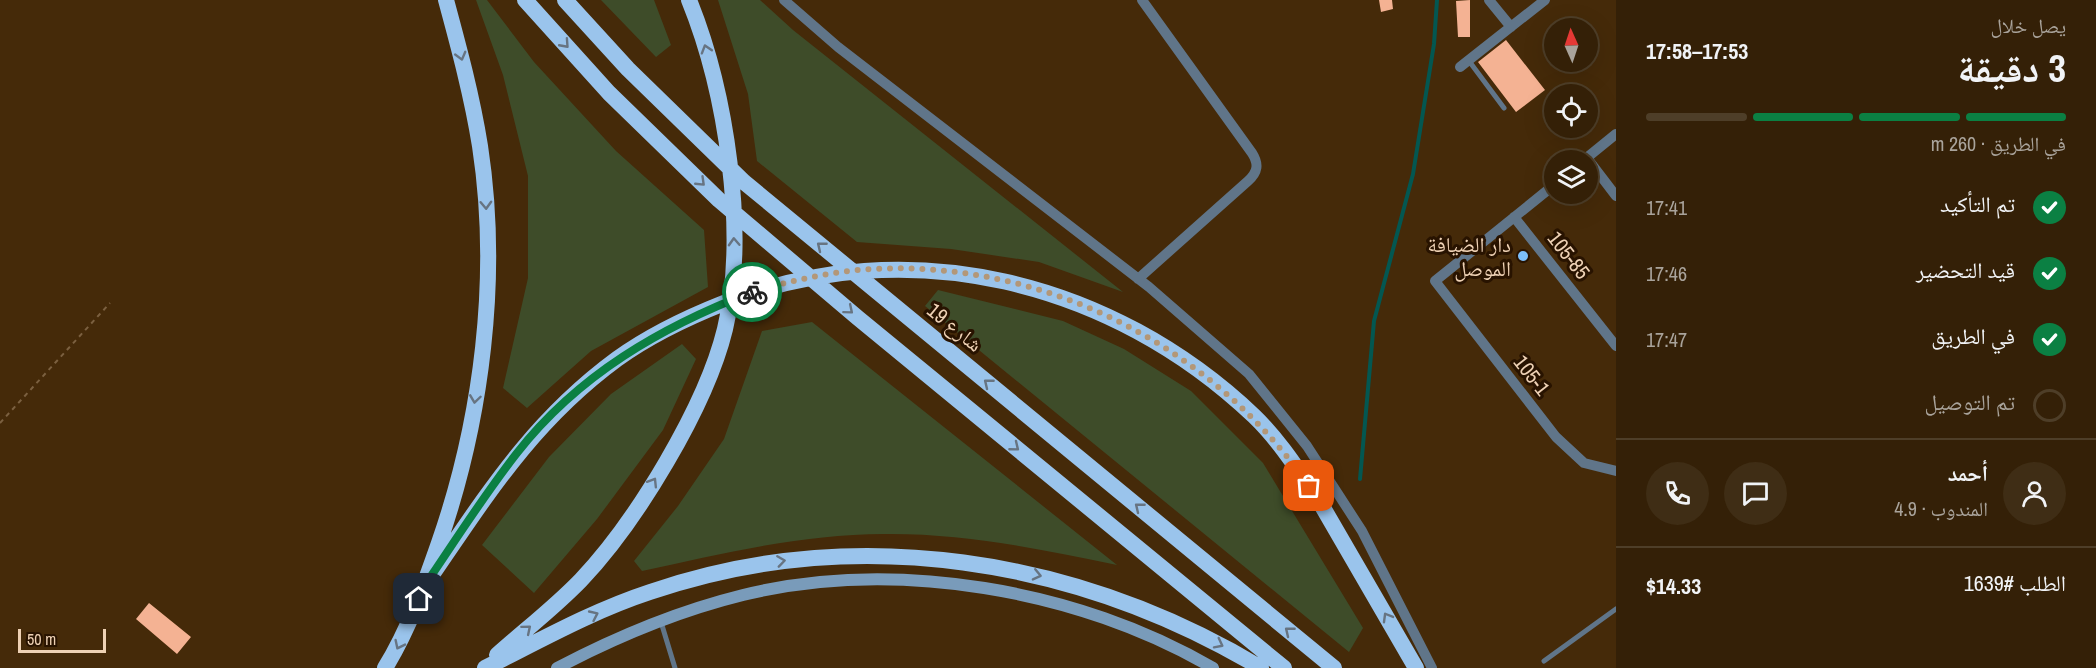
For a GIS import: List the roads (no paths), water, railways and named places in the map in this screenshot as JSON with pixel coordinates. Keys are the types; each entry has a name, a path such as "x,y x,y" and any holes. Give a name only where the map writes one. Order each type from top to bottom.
{"highway":[{"path":"385,668 396,650 425,585 461,473 478,382 483,335 487,238 480,147 469,86 446,0"},
{"path":"525,0 609,93 719,200 858,318 1284,668"},
{"name":"شارع 19","path":"565,0 628,69 744,182 1335,668"},
{"path":"484,668 582,579 613,541 640,502 687,421 709,376 725,331 733,284 735,253 727,149 709,60 688,0"},
{"path":"425,585 517,452 579,388 618,358 657,334 752,292 796,280 873,269 917,269 1003,281 1082,304 1113,317 1175,354 1232,397 1280,446 1318,499 1416,668"},
{"path":"484,668 612,606 650,591 739,568 834,556 928,557 980,563 1061,580 1146,609 1230,650 1261,668"}],"main road":[{"path":"557,668 621,636 661,620 745,595 792,586 840,582 940,583 1044,600 1147,636 1213,668"}],"street":[{"path":"784,0 838,47 1138,279 1249,374 1307,446 1362,531 1432,668"},
{"path":"1138,279 1248,181 1256,171 1257,165 1252,153 1142,0"},
{"path":"1490,0 1511,27"},
{"path":"1464,64 1545,0"},
{"path":"1597,150 1616,134"},
{"path":"1598,174 1616,196"},
{"path":"1514,217 1544,192"},
{"name":"105-1","path":"1514,217 1435,281 1556,437 1584,463 1616,471"},
{"name":"105-85","path":"1514,217 1616,346"}],"lane":[{"path":"1464,64 1504,108"},
{"path":"1544,661 1616,609"},
{"path":"661,620 675,668"}],"waterway":[{"path":"1360,479 1374,321 1413,174 1434,44 1437,0"}],"place":[{"name":"دار الضيافة الموصل","path":"1523,256"}]}
